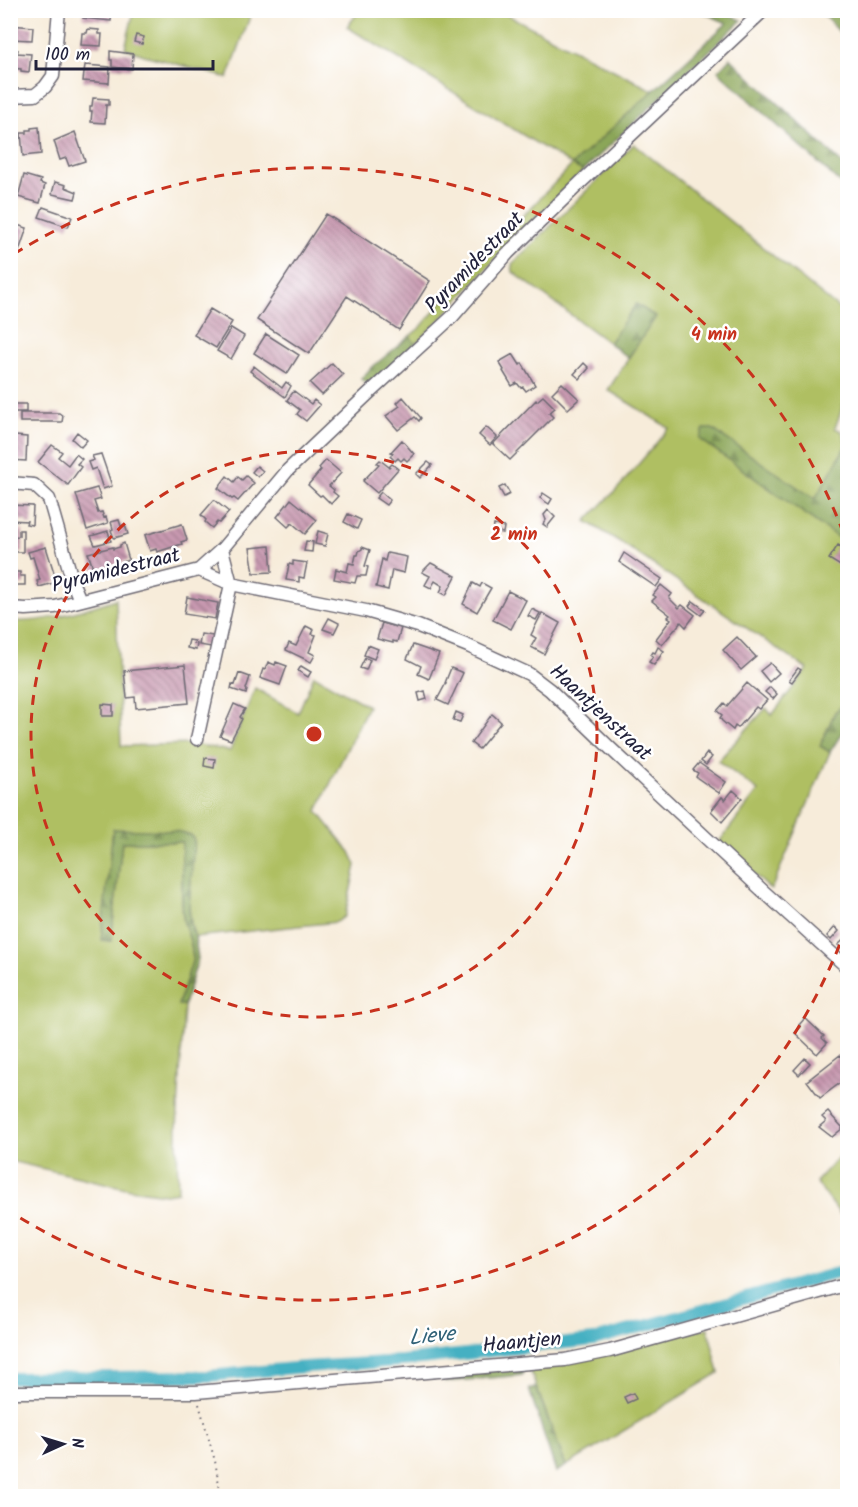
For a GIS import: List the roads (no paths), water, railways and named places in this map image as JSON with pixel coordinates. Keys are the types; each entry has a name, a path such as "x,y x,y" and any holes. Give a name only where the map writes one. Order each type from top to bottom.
{"street":[{"path":"10,96 35,95 53,76 58,10"},
{"name":"Pyramidestraat","path":"10,608 55,608 200,570 222,549 288,470 452,317 508,253 764,10"},
{"path":"10,483 34,485 49,499 80,600"},
{"path":"197,739 231,584 222,549"},
{"name":"Haantjenstraat","path":"200,570 231,584 366,611 418,626 529,674 550,690 609,748 848,968"},
{"name":"Haantjen","path":"10,1392 196,1392 565,1360 610,1351 848,1284"}],"waterway":[{"name":"Lieve","path":"10,1378 209,1376 402,1361 594,1340 848,1270"}]}
